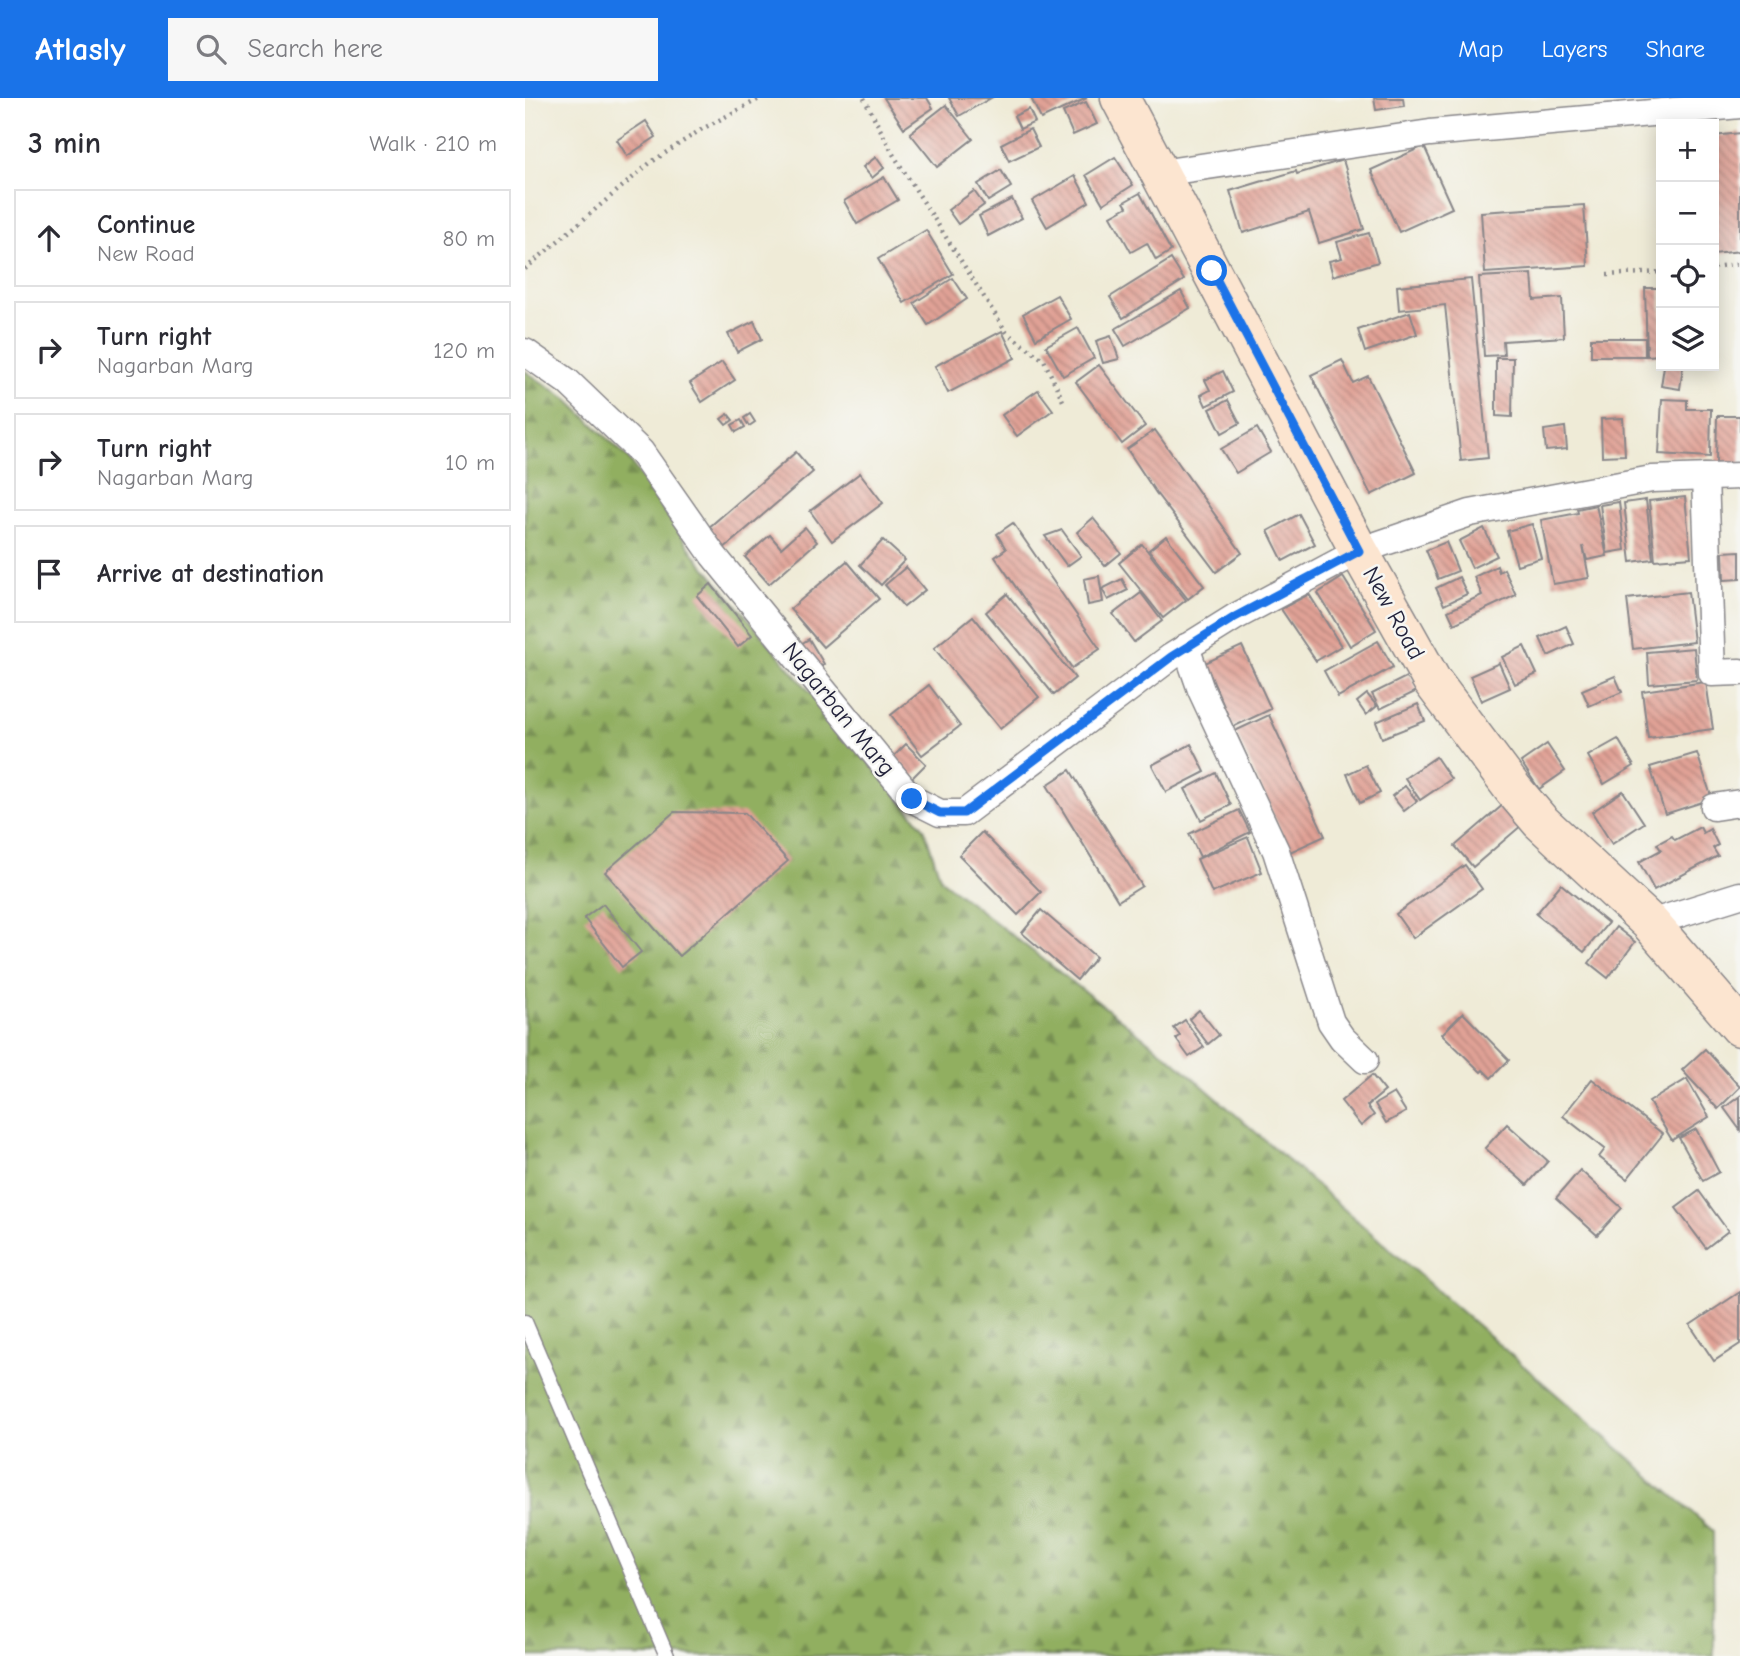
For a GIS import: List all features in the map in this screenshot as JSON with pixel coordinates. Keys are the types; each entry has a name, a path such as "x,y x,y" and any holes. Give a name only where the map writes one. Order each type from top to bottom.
{"street":[{"name":"New Road","path":"1120,98 1359,551 1432,681 1540,821 1650,923 1740,1027"},
{"path":"1160,173 1430,133 1740,105"},
{"name":"Nagarban Marg","path":"525,352 568,382 641,453 713,555 912,799 940,813 964,813 1186,647 1235,617 1359,551 1470,513 1653,479 1740,476"},
{"path":"1705,477 1711,673 1740,672"},
{"path":"1186,647 1201,690 1276,851 1331,1022 1365,1060"},
{"path":"1714,807 1740,803"},
{"path":"1650,923 1740,895"}],"lane":[{"path":"525,1322 667,1656"}],"path":[{"path":"525,269 650,163 702,129 761,98"},
{"path":"864,98 893,154 1007,333 1044,360 1064,403"},
{"path":"1719,267 1740,264"},
{"path":"1608,275 1656,272"}],"green space":[{"path":"525,371 567,399 627,457 694,554 924,828 941,880 1174,1061 1713,1531 1714,1656 525,1656"}],"building":[{"path":"884,98 927,98 933,108 904,128"},
{"path":"949,98 991,98 959,116"},
{"path":"1031,98 1087,98 1041,119"},
{"path":"1374,98 1403,98 1404,106 1376,110"},
{"path":"1086,102 1097,124 1073,135 1063,112"},
{"path":"946,105 973,139 937,167 910,133"},
{"path":"1029,109 1035,122 1020,129 1014,116"},
{"path":"646,121 656,137 627,156 617,140"},
{"path":"1030,129 1039,147 1009,161 1001,144"},
{"path":"1740,133 1740,251 1719,253 1719,182 1719,135"},
{"path":"1424,146 1452,208 1399,232 1371,170"},
{"path":"876,157 884,168 872,178 863,167"},
{"path":"1115,157 1133,185 1103,204 1086,175"},
{"path":"1343,160 1364,229 1319,243 1309,212 1243,233 1230,191"},
{"path":"1001,170 1011,187 988,201 978,184"},
{"path":"1075,176 1089,202 1047,227 1032,201"},
{"path":"884,177 898,200 857,224 844,201"},
{"path":"974,191 984,205 958,224 948,210"},
{"path":"1140,193 1171,251 1156,260 1147,243 1131,252 1111,216 1127,207 1124,202"},
{"path":"1012,199 1022,218 988,236 979,216"},
{"path":"1584,205 1588,266 1485,273 1481,212"},
{"path":"926,230 953,274 904,303 878,259"},
{"path":"1369,233 1378,262 1333,276 1329,261 1342,258 1337,242"},
{"path":"1171,259 1184,280 1123,318 1110,297"},
{"path":"1532,274 1534,300 1562,298 1564,337 1503,341 1504,355 1484,356 1479,277"},
{"path":"953,278 967,299 928,325 914,303"},
{"path":"1471,279 1488,458 1461,461 1445,305 1399,310 1397,286"},
{"path":"1645,288 1656,288 1656,355 1647,356"},
{"path":"1181,291 1190,308 1125,346 1115,329"},
{"path":"1057,295 1071,319 1036,339 1023,314"},
{"path":"1410,312 1417,334 1365,352 1358,330"},
{"path":"754,321 762,339 737,352 728,334"},
{"path":"1078,328 1094,358 1063,376 1046,346"},
{"path":"1002,331 1015,358 948,393 935,366"},
{"path":"1111,336 1119,359 1103,363 1096,341"},
{"path":"1591,338 1645,338 1645,356 1591,356"},
{"path":"1496,358 1513,358 1512,417 1496,416"},
{"path":"1342,360 1353,383 1368,376 1416,473 1371,495 1311,375"},
{"path":"722,362 735,380 702,402 690,383"},
{"path":"1099,365 1145,426 1122,444 1076,382"},
{"path":"1223,371 1233,392 1206,406 1201,395 1210,390 1205,380"},
{"path":"1663,371 1682,371 1680,389 1661,386"},
{"path":"1038,390 1053,410 1017,436 1002,415"},
{"path":"1662,399 1687,400 1687,409 1711,409 1710,457 1659,454"},
{"path":"1228,400 1240,423 1222,433 1210,409"},
{"path":"728,414 733,420 726,425 721,419"},
{"path":"750,414 755,422 749,426 744,418"},
{"path":"1717,416 1740,416 1740,464 1716,463"},
{"path":"1623,418 1625,455 1602,456 1601,419"},
{"path":"741,420 745,427 736,432 732,425"},
{"path":"1565,427 1567,449 1546,451 1544,430"},
{"path":"1257,428 1271,452 1236,473 1221,449"},
{"path":"1155,430 1242,553 1216,572 1156,493 1127,449"},
{"path":"796,452 813,472 723,549 707,529"},
{"path":"860,473 883,503 832,541 810,511"},
{"path":"1685,497 1691,557 1655,560 1649,501"},
{"path":"1646,500 1653,559 1631,562 1624,503"},
{"path":"1619,502 1625,550 1607,553 1600,505"},
{"path":"1596,505 1607,556 1587,560 1583,546 1589,578 1553,584 1541,520 1578,513 1577,509"},
{"path":"1299,514 1315,544 1283,561 1268,531"},
{"path":"1093,518 1121,553 1105,566 1077,532"},
{"path":"1013,523 1100,649 1072,668 995,557 1006,549 997,534"},
{"path":"1532,524 1541,558 1517,565 1507,531"},
{"path":"805,527 817,542 769,584 745,557 770,535 781,548"},
{"path":"1484,528 1497,556 1472,568 1459,541"},
{"path":"1062,530 1081,556 1067,566 1045,536"},
{"path":"1166,536 1204,586 1188,599 1149,550"},
{"path":"883,540 905,560 881,585 860,565"},
{"path":"1446,542 1458,571 1438,579 1426,550"},
{"path":"1142,544 1186,600 1163,618 1119,563"},
{"path":"1740,551 1740,579 1724,580 1723,552"},
{"path":"847,561 879,599 823,647 790,609"},
{"path":"1497,566 1499,572 1504,569 1516,595 1454,624 1448,611 1482,595 1474,577"},
{"path":"906,567 925,590 904,607 885,585"},
{"path":"1099,576 1103,602 1088,605 1084,579"},
{"path":"1343,577 1376,630 1350,646 1318,593"},
{"path":"1459,577 1467,594 1444,605 1436,588"},
{"path":"1122,579 1128,590 1108,600 1102,589"},
{"path":"711,584 752,635 738,647 697,596"},
{"path":"1688,592 1694,642 1633,649 1627,599"},
{"path":"1141,593 1162,621 1134,642 1113,614"},
{"path":"1007,594 1075,678 1054,695 986,612"},
{"path":"1309,594 1341,646 1316,661 1281,609"},
{"path":"973,616 1039,697 1000,729 934,648"},
{"path":"1566,626 1574,644 1548,656 1540,638"},
{"path":"809,639 824,664 812,672 796,647"},
{"path":"1378,641 1393,667 1338,697 1324,671"},
{"path":"1242,646 1271,709 1233,727 1205,663"},
{"path":"1524,646 1537,674 1515,684 1502,657"},
{"path":"1694,648 1697,680 1649,684 1647,652"},
{"path":"1499,663 1510,688 1481,701 1470,676"},
{"path":"1410,675 1417,691 1380,709 1372,694"},
{"path":"1615,676 1622,692 1589,706 1582,690"},
{"path":"1706,682 1713,729 1648,738 1642,691"},
{"path":"929,685 960,726 922,755 891,715"},
{"path":"1367,694 1377,706 1366,715 1357,702"},
{"path":"1418,704 1425,721 1382,738 1376,722"},
{"path":"1269,715 1325,836 1290,852 1235,731"},
{"path":"1618,739 1634,766 1604,784 1588,756"},
{"path":"906,744 926,764 910,780 890,760"},
{"path":"1191,744 1205,772 1166,792 1152,765"},
{"path":"1547,744 1565,771 1539,789 1521,762"},
{"path":"1697,753 1712,799 1665,814 1650,767"},
{"path":"1436,757 1451,779 1420,800 1405,778"},
{"path":"1366,765 1380,793 1360,803 1347,774"},
{"path":"1070,770 1142,886 1118,901 1047,785"},
{"path":"1216,773 1231,805 1201,820 1185,789"},
{"path":"1405,786 1417,801 1404,811 1392,796"},
{"path":"1623,791 1644,823 1612,844 1592,812"},
{"path":"1504,804 1522,825 1473,867 1455,846"},
{"path":"1239,810 1250,832 1200,857 1189,834"},
{"path":"674,812 745,813 788,861 679,956 605,872"},
{"path":"1700,827 1703,833 1710,829 1718,845 1713,848 1718,856 1654,890 1639,862 1661,850 1657,844 1672,836 1675,840"},
{"path":"982,832 1041,892 1018,915 959,855"},
{"path":"1248,837 1262,872 1212,893 1197,859"},
{"path":"1465,865 1482,889 1413,938 1396,914"},
{"path":"1561,884 1608,923 1584,952 1536,914"},
{"path":"603,904 641,952 622,967 584,918"},
{"path":"1041,910 1096,957 1077,980 1022,933"},
{"path":"1616,927 1635,942 1608,978 1589,963"},
{"path":"1199,1010 1219,1035 1208,1044 1189,1019"},
{"path":"1463,1013 1509,1060 1491,1078 1483,1070 1481,1072 1442,1034"},
{"path":"1185,1020 1204,1047 1189,1057 1176,1039 1180,1036 1174,1028"},
{"path":"1705,1049 1740,1087 1718,1109 1682,1070"},
{"path":"1372,1075 1385,1091 1367,1106 1374,1115 1361,1126 1341,1101"},
{"path":"1592,1079 1663,1134 1627,1179 1599,1157 1605,1149 1563,1116"},
{"path":"1687,1079 1709,1117 1672,1140 1649,1102"},
{"path":"1394,1093 1406,1112 1386,1123 1375,1104"},
{"path":"1740,1096 1740,1130 1724,1108"},
{"path":"1507,1124 1548,1161 1527,1185 1485,1148"},
{"path":"1696,1129 1719,1172 1703,1181 1679,1138"},
{"path":"1580,1170 1622,1208 1597,1235 1556,1198"},
{"path":"1699,1191 1728,1231 1706,1248 1676,1208"},
{"path":"1740,1292 1740,1344 1714,1361 1690,1325"}],"route":[{"path":"912,799 940,813 964,813 1171,657 1235,617 1359,551 1212,271"}]}
